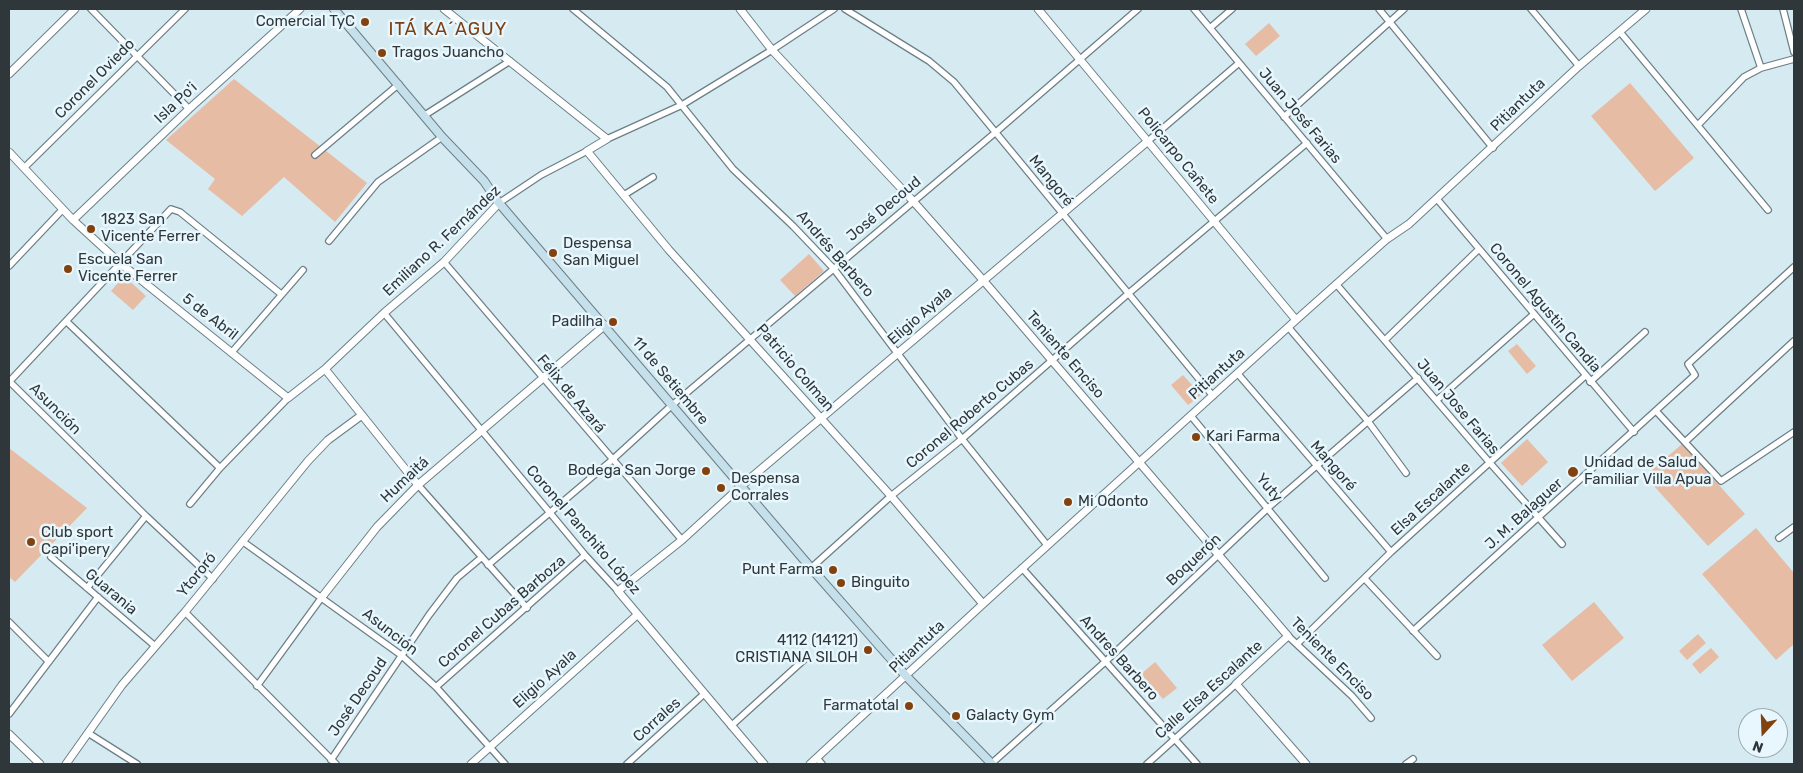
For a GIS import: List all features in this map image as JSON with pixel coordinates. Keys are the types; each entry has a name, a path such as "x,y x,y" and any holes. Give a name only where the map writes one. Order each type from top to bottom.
{"main road":[{"name":"11 de Setiembre","path":"334,9 442,137 484,181 499,203 605,325 671,406 810,568 906,676 991,764"}],"street":[{"path":"9,74 75,9"},
{"path":"91,9 189,109"},
{"name":"Coronel Oviedo","path":"25,168 136,54 185,9"},
{"name":"Isla Po'i","path":"73,220 189,109 300,9"},
{"path":"444,9 607,139"},
{"name":"Andrés Barbero","path":"573,9 646,68 682,105 734,169 834,269 962,439 1047,545"},
{"name":"Teniente Enciso","path":"740,9 772,50 913,201 983,280 1288,636 1352,696 1371,718"},
{"name":"Emiliano R. Fernández","path":"190,504 220,468 288,398 325,369 384,313 444,262 499,203 541,175 607,139 682,105 772,50 834,9"},
{"name":"Mangoré","path":"845,9 942,71 954,82 1212,396"},
{"name":"Policarpo Cañete","path":"1038,9 1296,320"},
{"name":"José Decoud","path":"488,566 612,460 671,406 996,132 1138,9"},
{"name":"Juan José Farias","path":"1194,9 1387,239"},
{"path":"1210,28 1232,9"},
{"path":"1379,9 1493,148"},
{"path":"1284,117 1404,9"},
{"path":"1531,9 1579,66"},
{"name":"Pitiantuta","path":"810,764 1047,545 1387,239 1437,199 1579,66 1644,9"},
{"path":"1741,9 1761,68"},
{"path":"1783,9 1794,52"},
{"path":"1620,32 1768,210"},
{"path":"1698,125 1744,77 1761,68 1794,59"},
{"path":"424,115 510,61"},
{"name":"Eligio Ayala","path":"618,591 682,540 740,487 1240,63"},
{"path":"315,155 399,84"},
{"path":"328,241 378,182 442,137"},
{"name":"Coronel Roberto Cubas","path":"810,568 891,496 962,439 1129,293 1307,143"},
{"name":"Patricio Colman","path":"587,151 669,250 752,339 821,420 891,496 983,604"},
{"name":"5 de Abril","path":"9,152 73,220 120,263 288,398"},
{"path":"624,195 653,177"},
{"name":"Coronel Agustin Candia","path":"1437,199 1634,432"},
{"path":"9,266 63,209"},
{"path":"9,381 120,263 174,209 280,294"},
{"path":"1385,340 1479,249"},
{"name":"Félix de Azará","path":"444,262 682,540"},
{"name":"J. M. Balaguer","path":"1413,631 1695,375 1688,364 1794,267"},
{"path":"232,352 280,294 303,270"},
{"name":"Juan Jose Farias","path":"1337,285 1562,544"},
{"name":"Coronel Panchito López","path":"384,313 481,432 764,764"},
{"path":"1437,400 1534,314"},
{"path":"66,321 220,468"},
{"name":"Humaitá","path":"258,686 322,597 377,526 418,485 605,325"},
{"path":"1289,328 1367,420 1406,473"},
{"path":"1590,382 1645,332"},
{"path":"1685,442 1794,341"},
{"path":"325,369 418,485 527,608"},
{"name":"Mangoré","path":"1238,374 1391,552"},
{"name":"Elsa Escalante","path":"1297,644 1391,552 1585,376"},
{"name":"Boquerón","path":"991,764 1105,662 1218,554 1367,420 1418,378"},
{"name":"Asunción","path":"9,381 213,579"},
{"path":"1656,411 1721,481 1794,432"},
{"name":"Ytororó","path":"66,764 122,686 186,612 242,540 308,461 328,440 362,415"},
{"name":"Yuty","path":"1191,416 1325,578"},
{"path":"87,588 146,516"},
{"path":"1779,538 1794,527"},
{"name":"Asunción","path":"242,540 401,655 436,687 505,764"},
{"name":"Coronel Cubas Barboza","path":"436,687 585,555"},
{"name":"Guarania","path":"51,557 155,646"},
{"name":"José Decoud","path":"333,762 401,655 457,578 482,557"},
{"name":"Andres Barbero","path":"1022,568 1197,764"},
{"path":"1365,579 1437,656"},
{"path":"9,714 98,597"},
{"path":"186,612 333,762"},
{"name":"Eligio Ayala","path":"471,764 637,615"},
{"path":"9,622 48,661"},
{"name":"Calle Elsa Escalante","path":"1148,764 1288,636"},
{"path":"731,726 807,657"},
{"path":"1236,684 1306,764"},
{"name":"Corrales","path":"627,764 704,694"},
{"path":"88,733 137,764"},
{"path":"9,734 40,764"},
{"path":"817,758 822,764"},
{"path":"1406,764 1413,759"}],"shaded area":[{"path":"1269,23 1280,36 1256,56 1245,44"},
{"path":"234,79 367,183 335,222 284,177 242,216 208,189 215,179 166,140"},
{"path":"1630,83 1694,158 1655,191 1591,116"},
{"path":"809,254 824,271 795,296 780,280"},
{"path":"124,276 146,296 133,310 111,291"},
{"path":"1517,344 1536,366 1527,374 1508,351"},
{"path":"1183,375 1201,395 1188,405 1171,385"},
{"path":"1527,439 1548,462 1522,486 1501,463"},
{"path":"1682,444 1745,514 1708,546 1645,476"},
{"name":"Club sport Capi'ipery","path":"9,448 87,508 15,582 9,577"},
{"path":"1756,528 1794,573 1794,644 1776,660 1702,574"},
{"path":"1594,602 1624,638 1572,681 1542,645"},
{"path":"1698,634 1706,643 1687,660 1679,651"},
{"path":"1711,648 1719,657 1700,674 1692,664"},
{"path":"1155,662 1177,688 1163,699 1141,674"}],"place":[{"name":"Comercial TyC","path":"365,22"},
{"name":"Tragos Juancho","path":"382,53"},
{"name":"1823 San Vicente Ferrer","path":"91,229"},
{"name":"Despensa San Miguel","path":"553,253"},
{"name":"Escuela San Vicente Ferrer","path":"68,269"},
{"name":"Padilha","path":"613,322"},
{"name":"Kari Farma","path":"1196,437"},
{"name":"Bodega San Jorge","path":"706,471"},
{"name":"Unidad de Salud Familiar Villa Apua","path":"1573,472"},
{"name":"Despensa Corrales","path":"721,488"},
{"name":"Mi Odonto","path":"1068,502"},
{"name":"Club sport Capi'ipery","path":"31,542"},
{"name":"Punt Farma","path":"833,570"},
{"name":"Binguito","path":"841,583"},
{"name":"4112 (14121) CRISTIANA SILOH","path":"868,650"},
{"name":"Farmatotal","path":"909,706"},
{"name":"Galacty Gym","path":"956,716"}],"district":[{"name":"ITÁ KA´AGUY","path":"448,30"}]}
